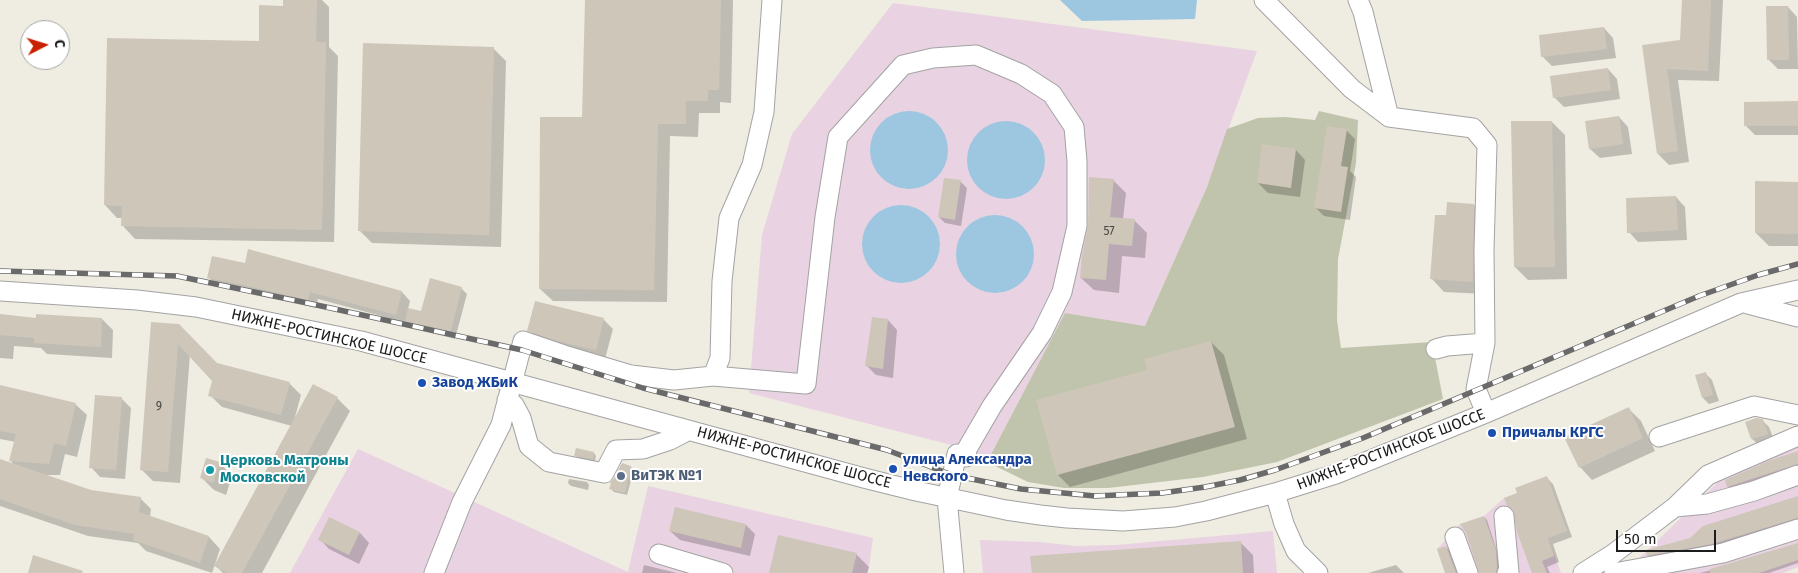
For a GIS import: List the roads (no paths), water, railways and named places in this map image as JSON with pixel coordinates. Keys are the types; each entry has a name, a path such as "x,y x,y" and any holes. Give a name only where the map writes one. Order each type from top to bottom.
{"street":[{"path":"713,376 720,358 722,281 729,218 752,166 764,112 772,0"},
{"path":"1264,0 1352,89 1389,116 1473,128 1487,145 1484,250 1485,343 1476,389 1486,413"},
{"path":"1358,0 1363,12 1389,116"},
{"path":"434,573 462,502 501,425 523,341 631,374 674,380 713,376 806,384 825,217 838,137 902,65 933,58 976,55 1021,74 1052,94 1074,127 1077,161 1077,226 1062,292 1042,333 992,406 961,456 947,498 954,573"},
{"name":"НИЖНЕ-РОСТИНСКОЕ ШОССЕ","path":"0,291 137,300 196,307 361,341 864,478 947,498 1040,515 1123,521 1183,516 1276,493 1336,474 1486,413 1741,303 1798,290"},
{"path":"1741,303 1798,317"},
{"path":"1436,349 1446,346 1485,343"},
{"path":"507,400 514,405 521,418 528,446 550,462 604,473 616,450 644,449 670,440 690,430"},
{"path":"1659,437 1754,406 1798,415"},
{"path":"1583,573 1614,554 1675,507 1708,476 1798,436"},
{"path":"1675,507 1707,504 1754,491 1798,475"},
{"path":"1276,493 1284,524 1296,551 1318,573"},
{"path":"1504,516 1509,572 1507,573"},
{"path":"1614,573 1723,553 1798,529"},
{"path":"1455,537 1468,573"},
{"path":"659,554 723,573"}],"water":[{"path":"1060,0 1197,0 1195,19 1082,21"},
{"path":"909,111 924,114 937,122 945,135 948,150 945,165 937,178 924,186 909,189 894,186 881,178 873,165 870,150 873,135 881,122 894,114"},
{"path":"1006,121 1021,124 1034,132 1042,145 1045,160 1042,175 1034,188 1021,196 1006,199 991,196 978,188 970,175 967,160 970,145 978,132 991,124"},
{"path":"901,205 916,208 929,216 937,229 940,244 937,259 929,272 916,280 901,283 886,280 873,272 865,259 862,244 865,229 873,216 886,208"},
{"path":"995,215 1010,218 1023,226 1031,239 1034,254 1031,269 1023,282 1010,290 995,293 980,290 967,282 959,269 956,254 959,239 967,226 980,218"}],"railway":[{"path":"0,271 177,276 522,350 643,388 887,450 952,475 1021,489 1095,496 1162,493 1205,487 1275,470 1363,438 1699,296 1758,275 1798,264"}],"place":[{"name":"Завод ЖБиК","path":"422,383"},
{"name":"Причалы КРГС","path":"1492,433"},
{"name":"улица Александра Невского","path":"893,469"},
{"name":"Церковь Матроны Московской","path":"210,470"},
{"name":"ВиТЭК №1","path":"621,476"}]}
